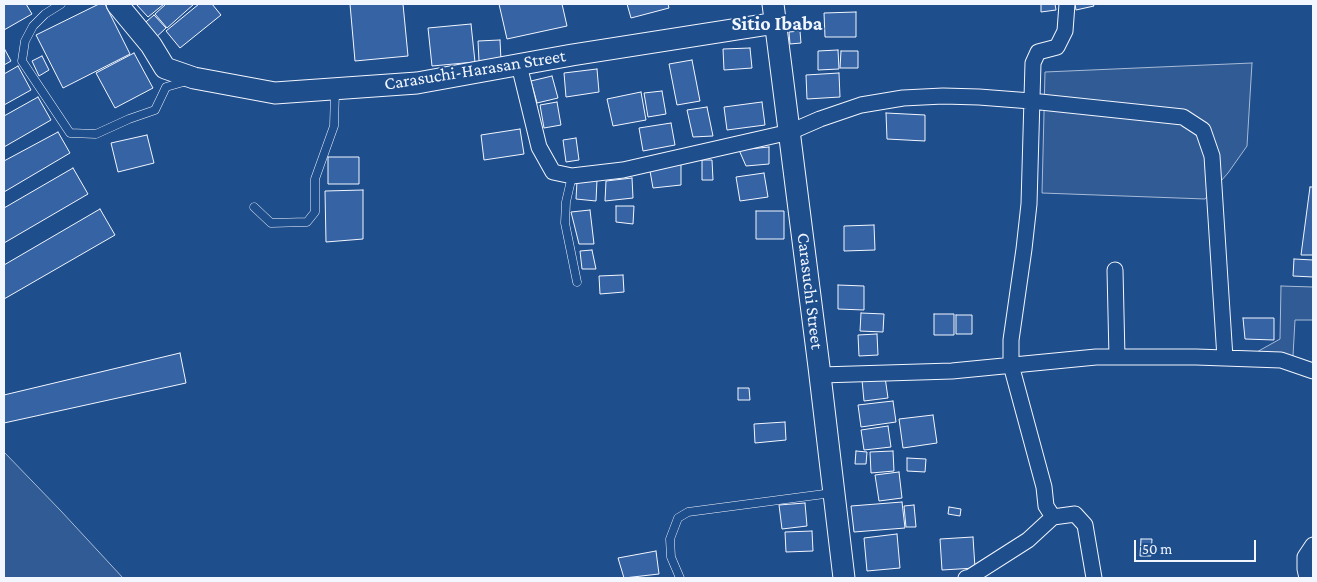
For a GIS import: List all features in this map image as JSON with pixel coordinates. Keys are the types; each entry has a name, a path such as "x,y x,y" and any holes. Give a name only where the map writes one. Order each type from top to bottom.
{"street":[{"name":"Carasuchi-Harasan Street","path":"117,4 151,45 165,68 194,78 275,93 417,83 572,55 774,13"},
{"path":"1053,517 1046,506 1044,487 1011,365 1011,340 1029,204 1033,63 1038,52 1057,47 1065,31 1067,4"},
{"name":"Carasuchi Street","path":"774,13 844,578"},
{"path":"519,65 539,147 553,172 572,176 623,170 790,132 861,105 903,98 979,97 1183,117 1203,130 1212,156 1225,358"},
{"path":"1115,270 1117,357"},
{"path":"820,375 952,371 1096,357 1280,360 1313,371"},
{"path":"966,578 1028,540 1053,517 1075,514 1085,525 1094,578"},
{"path":"1307,578 1305,557 1313,545"}],"lane":[{"path":"61,4 45,14 33,26 24,41 22,61 70,134 96,134 156,110 166,87 194,78"},
{"path":"254,207 271,223 307,222 315,212 315,179 334,126 335,88"},
{"path":"572,176 566,202 565,223 578,282"},
{"path":"680,578 671,557 670,539 678,518 688,512 834,492"}],"shaded area":[{"path":"1252,63 1247,146 1228,173 1205,199 1042,193 1045,72"},
{"path":"1281,286 1313,287 1313,320 1295,320 1293,356 1255,353 1280,339"},
{"path":"4,452 61,511 123,578 4,578"}],"building":[{"path":"4,4 26,4 32,14 4,30"},
{"path":"99,4 105,4 130,54 63,88 36,35"},
{"path":"136,4 164,4 148,17"},
{"path":"166,4 194,4 167,28 155,14"},
{"path":"199,4 212,4 221,15 180,48 166,31"},
{"path":"350,4 403,4 408,56 355,61"},
{"path":"499,4 562,4 567,26 507,39"},
{"path":"627,4 668,4 669,8 631,18"},
{"path":"1041,4 1055,4 1056,10 1041,12"},
{"path":"1075,4 1093,4 1094,6 1076,10"},
{"path":"856,12 856,37 825,37 824,13"},
{"path":"154,15 166,28 152,41 140,27"},
{"path":"471,24 475,62 432,66 428,28"},
{"path":"800,31 801,43 790,44 789,32"},
{"path":"500,40 501,60 479,61 478,41"},
{"path":"4,48 11,61 4,65"},
{"path":"750,48 752,68 724,70 723,49"},
{"path":"838,50 839,69 818,70 818,51"},
{"path":"841,51 858,51 858,68 840,68"},
{"path":"134,53 153,88 115,108 96,73"},
{"path":"42,56 49,70 39,76 32,61"},
{"path":"692,60 700,101 677,105 669,64"},
{"path":"18,66 31,90 4,105 4,74"},
{"path":"597,69 599,92 566,97 564,73"},
{"path":"839,73 840,97 807,99 806,75"},
{"path":"552,76 558,98 537,103 531,81"},
{"path":"662,91 666,114 648,117 644,93"},
{"path":"641,92 646,120 613,126 607,99"},
{"path":"38,97 51,120 4,147 4,116"},
{"path":"557,102 561,125 544,128 540,105"},
{"path":"762,102 765,125 727,130 724,107"},
{"path":"707,107 713,136 693,137 687,110"},
{"path":"886,113 925,115 925,141 887,139"},
{"path":"671,123 675,145 643,151 639,128"},
{"path":"520,129 524,154 484,160 481,135"},
{"path":"58,132 70,153 4,192 4,161"},
{"path":"147,135 154,163 118,172 111,143"},
{"path":"576,138 579,160 566,162 563,140"},
{"path":"769,147 769,164 746,166 739,150"},
{"path":"328,157 359,157 359,184 328,184"},
{"path":"702,160 712,160 713,180 702,180"},
{"path":"681,163 681,185 653,188 650,171"},
{"path":"73,168 88,194 4,243 4,208"},
{"path":"764,173 768,197 740,201 736,177"},
{"path":"632,178 633,198 605,201 606,181"},
{"path":"597,180 596,201 576,199 577,181"},
{"path":"1310,187 1313,187 1313,255 1301,255"},
{"path":"363,190 363,239 326,242 325,191"},
{"path":"616,206 634,206 633,224 616,222"},
{"path":"100,209 115,235 4,299 4,265"},
{"path":"590,210 594,244 579,244 571,212"},
{"path":"756,211 784,211 784,239 756,239"},
{"path":"874,225 875,250 844,251 844,226"},
{"path":"592,250 596,269 582,269 580,251"},
{"path":"1294,259 1313,260 1313,277 1293,276"},
{"path":"623,275 624,292 600,294 599,276"},
{"path":"838,285 864,286 864,310 838,309"},
{"path":"861,313 884,314 883,332 860,331"},
{"path":"934,314 954,314 954,335 934,335"},
{"path":"956,315 972,315 972,334 956,334"},
{"path":"1243,318 1274,318 1274,340 1245,339"},
{"path":"877,334 878,355 859,356 858,335"},
{"path":"180,353 186,383 4,423 4,395"},
{"path":"885,377 888,398 864,401 862,380"},
{"path":"738,388 749,388 750,400 738,400"},
{"path":"893,401 896,422 861,427 858,405"},
{"path":"933,415 937,443 903,448 899,419"},
{"path":"785,422 786,440 755,443 754,424"},
{"path":"888,426 891,447 864,450 861,430"},
{"path":"856,451 867,452 866,464 855,464"},
{"path":"893,451 894,471 871,473 870,452"},
{"path":"907,458 926,459 925,472 907,471"},
{"path":"899,472 902,498 879,501 875,475"},
{"path":"902,502 905,528 854,532 851,506"},
{"path":"805,503 807,526 782,529 779,505"},
{"path":"914,505 916,527 906,527 904,506"},
{"path":"949,507 961,509 960,516 948,514"},
{"path":"812,531 813,551 786,552 785,532"},
{"path":"897,534 900,568 867,571 864,538"},
{"path":"973,537 975,568 942,570 940,539"},
{"path":"1141,539 1152,539 1151,556 1140,556"},
{"path":"656,551 659,574 624,578 618,558"}],"district":[{"name":"Sitio Ibaba","path":"777,24"}]}
